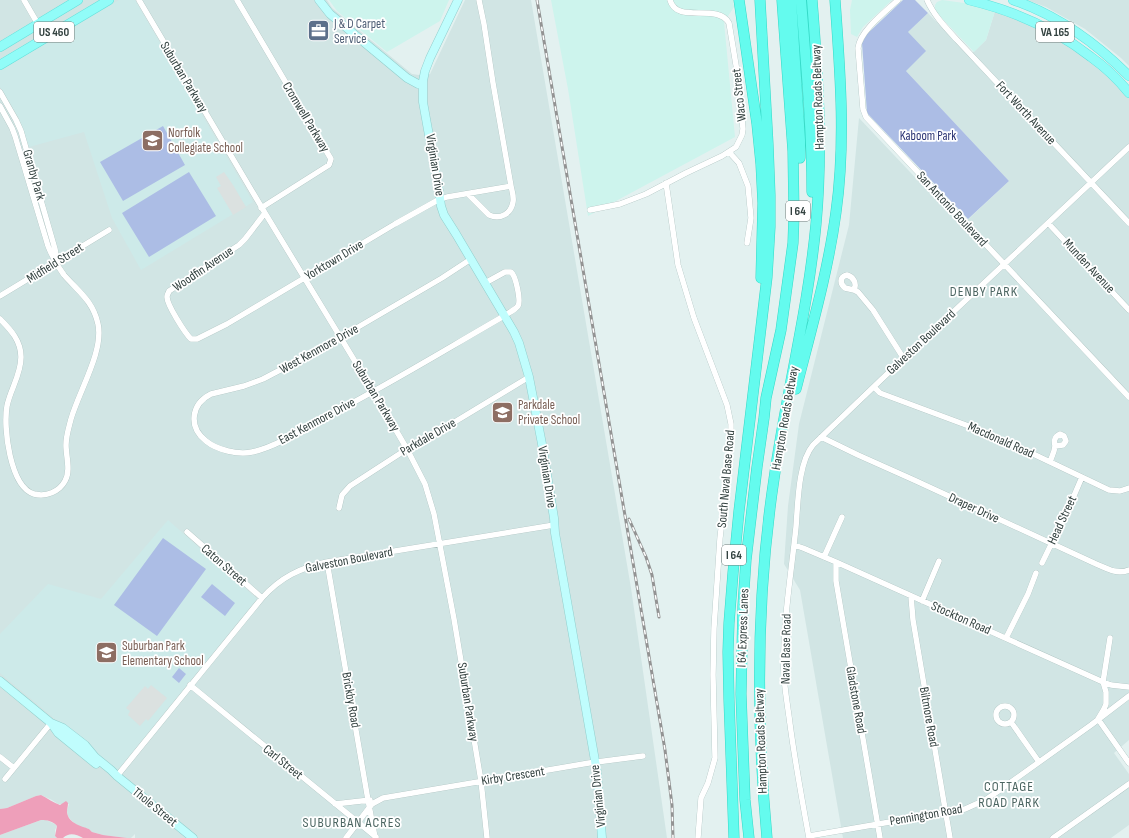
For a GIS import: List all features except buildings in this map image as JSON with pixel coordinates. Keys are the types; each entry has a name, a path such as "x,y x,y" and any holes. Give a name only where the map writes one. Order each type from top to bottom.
{"highway":[{"path":"739,0 762,164 763,203 760,270 761,328"},
{"name":"I 64","path":"734,838 731,783 732,765 728,652 731,594 739,510 761,328 770,227 770,195 760,0"},
{"path":"764,418 766,398 781,330 793,242 793,151 782,0"},
{"name":"I 64","path":"764,418 788,307 796,252 800,181 800,140 791,0"},
{"path":"801,0 812,149 812,194 803,285 802,326"},
{"name":"Hampton Roads Beltway","path":"768,838 764,809 761,752 759,676 761,606 764,560 774,479 802,326 813,258 816,223 820,173 820,118 812,0"},
{"path":"764,560 773,519 784,445 791,410 824,277 836,211 840,177 841,100 835,0"},
{"name":"I 64 Express Lanes","path":"749,838 745,800 741,694 743,605 750,517 764,418"},
{"path":"729,838 728,805 731,783"}],"main road":[{"name":"US 460","path":"0,47 78,0"},
{"name":"US 460","path":"0,65 109,0"},
{"name":"VA 165","path":"969,0 1018,15 1071,41 1100,63 1129,93"},
{"name":"VA 165","path":"1013,0 1037,10 1074,30 1105,53 1129,76"}],"street":[{"path":"24,0 46,38"},
{"name":"Suburban Parkway","path":"139,0 261,208 341,337 407,449 431,501 440,544 481,781 487,838"},
{"name":"Cromwell Parkway","path":"237,0 331,159 329,165 261,208"},
{"path":"319,0 330,14 407,78 422,85"},
{"name":"Virginian Drive","path":"458,0 430,58 422,85 424,107 429,126 441,206 444,216 485,282 519,343 529,377 542,444 554,525 595,763 600,802 602,838"},
{"path":"468,194 489,215 501,217 511,208 513,197 479,0"},
{"name":"Waco Street","path":"590,210 634,199 646,194 729,152 736,147 739,142 743,129 738,77 729,23 727,19 720,14 679,11 673,6 670,0"},
{"name":"San Antonio Boulevard","path":"898,0 863,34 860,40 858,48 864,114 1129,397"},
{"name":"Fort Worth Avenue","path":"927,0 942,23 1129,223"},
{"name":"Granby Park","path":"0,92 16,120 20,131 55,249 56,262"},
{"name":"Granby Park","path":"0,106 12,128 48,246 64,274 90,302 97,319 99,335 98,343 72,414 67,433 66,453 68,470 61,486 51,493 41,495 27,491 20,482 12,466 8,451 5,422 7,405 20,366 21,356 15,336 0,319"},
{"name":"Galveston Boulevard","path":"805,459 810,449 821,437 1129,147"},
{"path":"729,152 739,163 748,186 751,218 747,243"},
{"name":"South Naval Base Road","path":"666,184 678,266 694,318 727,405 731,424 731,444 720,538 714,628 713,675 715,758 708,783 701,798 698,838"},
{"name":"Yorktown Drive","path":"203,336 227,324 395,224 440,199 511,186"},
{"name":"Woodfin Avenue","path":"203,336 196,339 190,337 180,324 167,300 167,295 170,290 239,245 265,214"},
{"name":"Munden Avenue","path":"1048,223 1129,310"},
{"name":"Midfield Street","path":"0,296 109,230"},
{"name":"West Kenmore Drive","path":"207,442 197,431 194,418 198,405 206,397 211,394 244,386 263,379 341,337 442,278 471,259"},
{"name":"East Kenmore Drive","path":"207,442 212,445 240,453 252,452 284,440 373,391 504,316 517,307 519,301 514,274 505,272 485,282"},
{"path":"854,290 858,292 874,310 904,359"},
{"name":"Parkdale Drive","path":"339,508 342,495 350,486 407,449 529,377"},
{"name":"Macdonald Road","path":"874,387 880,393 958,421 1029,452 1108,490 1120,491 1129,488"},
{"name":"Draper Drive","path":"821,437 1114,571 1123,572 1129,570"},
{"path":"1050,462 1054,451 1054,446"},
{"name":"Naval Base Road","path":"805,459 801,478 787,607 784,676 792,736 809,837"},
{"name":"Head Street","path":"1042,563 1082,477"},
{"path":"824,557 842,517"},
{"name":"Galveston Boulevard","path":"117,776 262,598 277,583 295,572 327,562 554,525"},
{"name":"Caton Street","path":"187,532 262,598"},
{"name":"Stockton Road","path":"794,545 836,562 1103,682 1116,686 1129,687"},
{"path":"922,601 939,561"},
{"name":"Brickby Road","path":"327,562 369,809 376,837"},
{"name":"Gladstone Road","path":"836,562 836,581 880,838"},
{"path":"1006,638 1028,594 1036,573"},
{"name":"Biltmore Road","path":"911,596 913,620 950,838"},
{"path":"1110,638 1103,682 1106,692 1106,704 1098,719 1129,764"},
{"name":"Thole Street","path":"0,681 51,722 63,728 84,746 88,754 111,770 193,838"},
{"name":"Carl Street","path":"190,685 376,837"},
{"name":"Pennington Road","path":"809,837 966,809 1000,790 1129,696"},
{"path":"4,779 51,722"},
{"path":"1011,722 1039,762"},
{"name":"Kirby Crescent","path":"335,804 382,798 643,756"},
{"path":"0,757 14,768"},
{"path":"1053,838 1129,784"},
{"path":"346,838 369,809 382,798"}],"shaded area":[{"path":"0,0 327,0 332,8 412,74 419,75 430,74 465,0 531,0 631,588 667,838 135,838 135,834 131,838 127,838 103,835 78,826 68,816 67,811 69,804 58,804 41,795 7,808 0,809"},
{"name":"Norfolk Collegiate School","path":"119,0 135,0 253,202 141,270 112,218 84,132 29,147 18,117 0,87 0,70"},
{"path":"329,0 449,0 440,21 387,52 337,11"},
{"path":"551,0 733,0 734,7 724,22 735,137 588,216 568,89"},
{"path":"852,0 892,0 863,27 857,37 851,34 850,10"},
{"path":"942,0 971,4 995,11 986,40 974,52 936,12 935,5 937,2"},
{"path":"1027,0 1129,0 1129,66 1085,29 1046,7"},
{"path":"995,11 1012,17 1048,34 1079,52 1107,75 1129,98 1129,740 1114,753 1129,774 1129,825 1111,838 843,838 800,590 784,564 788,506 799,424 849,225 859,118 961,226 1009,181 906,71 908,32 928,13 969,56 986,40"},
{"path":"224,172 246,207 233,215 217,188 221,186 216,177"},
{"name":"Suburban Park Elementary School","path":"168,520 257,599 117,771 0,673 0,634 48,584 101,599"},
{"path":"151,685 167,698 148,721 146,719 140,726 128,715 130,711 126,708 145,686 148,689"},
{"path":"41,795 60,805 66,801 68,803 68,816 75,824 89,829 92,832 103,835 127,838 83,838 73,834 63,838 57,838 55,836 57,826 52,822 43,820 0,835 0,809 7,808"},
{"path":"41,820 46,820 57,826 55,836 57,838 0,838 0,835"}],"green space":[{"name":"Kaboom Park","path":"903,0 915,0 928,13 908,32 926,51 906,71 1009,181 968,219 867,113 862,43 867,34"},
{"path":"163,126 185,165 123,201 100,162"},
{"path":"189,172 216,216 149,257 122,213"},
{"path":"163,538 206,569 157,636 114,605"},
{"path":"212,584 235,603 225,616 201,597"},
{"path":"179,668 186,674 179,683 172,677"}],"railway":[{"path":"537,0 665,750 672,805 673,838"},
{"path":"629,519 646,557 652,575 659,617"}],"place":[{"name":"J & D Carpet Service","path":"319,31"},
{"name":"Norfolk Collegiate School","path":"152,140"},
{"name":"Parkdale Private School","path":"503,412"},
{"name":"Suburban Park Elementary School","path":"107,653"}],"district":[{"name":"DENBY PARK","path":"984,291"},
{"name":"COTTAGE ROAD PARK","path":"1009,794"},
{"name":"SUBURBAN ACRES","path":"352,822"}]}
